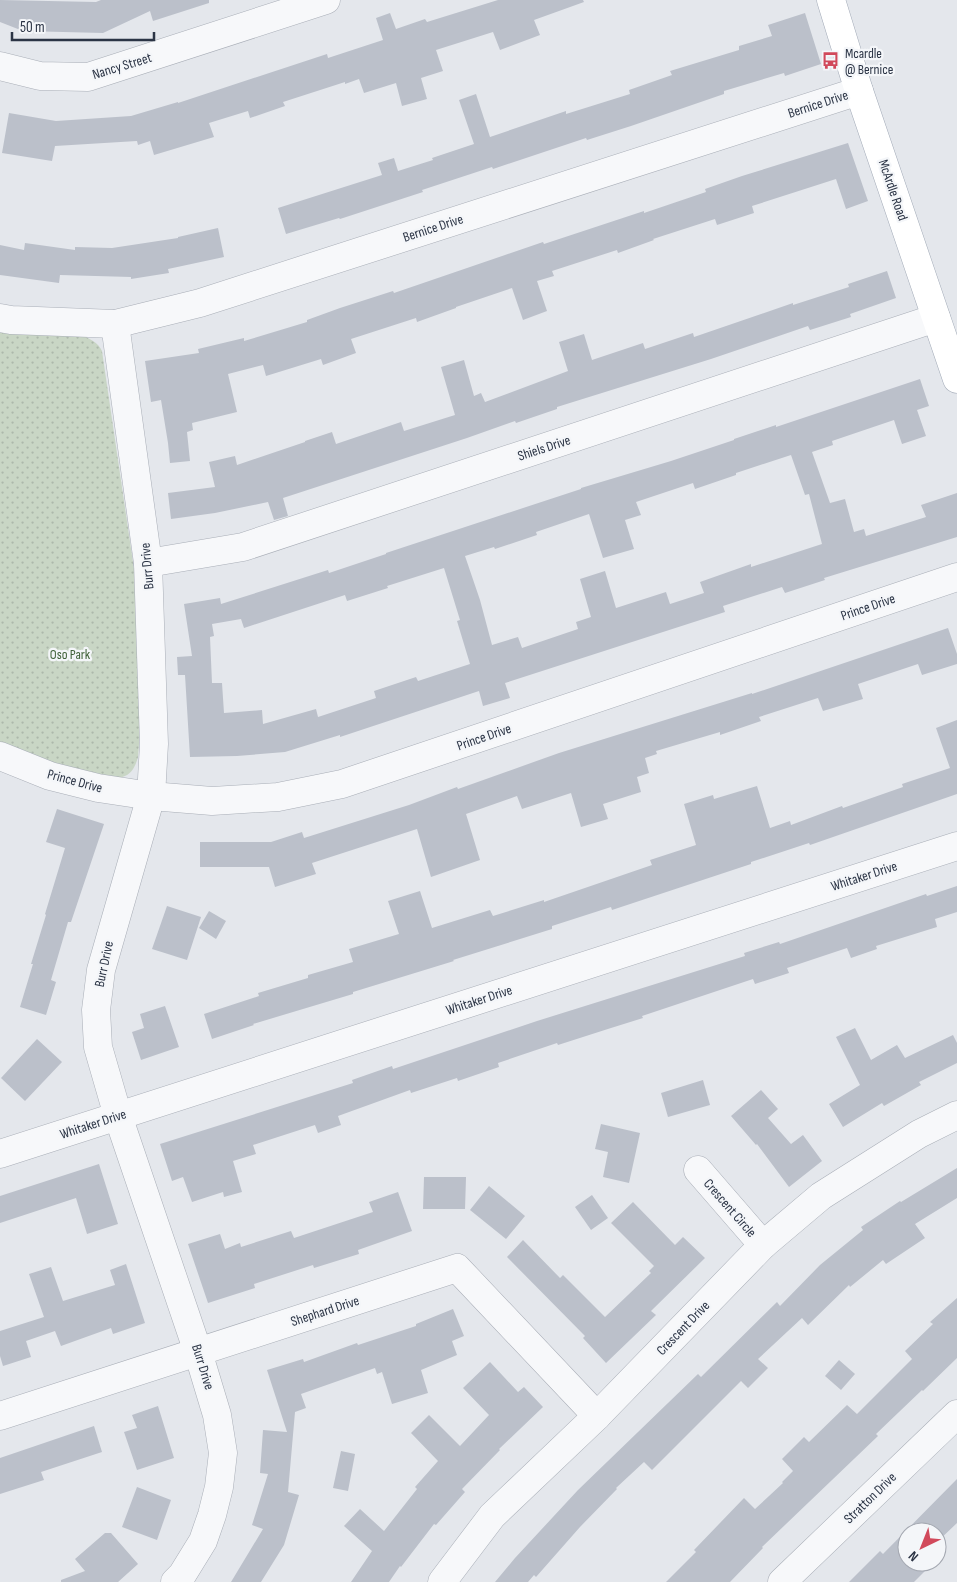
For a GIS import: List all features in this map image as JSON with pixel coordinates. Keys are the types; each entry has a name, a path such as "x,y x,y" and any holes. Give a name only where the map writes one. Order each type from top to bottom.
{"main road":[{"name":"McArdle Road","path":"831,0 858,91 957,379"}],"street":[{"name":"Nancy Street","path":"0,66 40,76 88,77 326,0"},
{"name":"Bernice Drive","path":"0,318 115,324 200,303 858,91"},
{"name":"Shiels Drive","path":"148,563 243,547 936,318"},
{"name":"Burr Drive","path":"115,324 148,563 154,744 150,796 101,970 96,1010 98,1047 118,1116 198,1352 217,1415 222,1453 220,1479 212,1515 203,1541 182,1575 175,1582"},
{"name":"Prince Drive","path":"0,756 50,776 98,788 150,796 212,801 278,797 342,784 957,577"},
{"name":"Whitaker Drive","path":"0,1154 957,846"},
{"name":"Crescent Drive","path":"442,1582 492,1516 597,1416 763,1245 821,1196 919,1134 957,1115"},
{"name":"Crescent Circle","path":"698,1170 763,1245"},
{"name":"Shephard Drive","path":"0,1416 457,1268 597,1416"},
{"name":"Stratton Drive","path":"782,1582 957,1414"}],"green space":[{"name":"Oso Park","path":"0,331 84,336 97,344 102,351 134,569 140,623 143,693 138,757 131,772 120,778 109,779 26,754 0,742"}],"building":[{"path":"0,0 96,2 101,0 209,0 209,3 153,21 150,11 103,33 23,31 0,22"},
{"path":"498,0 583,0 584,2 534,20 540,35 500,50 493,32 436,50 443,71 421,78 427,99 402,106 396,83 364,93 359,79 283,102 285,106 250,118 248,111 209,123 214,137 154,155 150,141 138,145 137,141 55,146 52,161 2,153 9,113 56,121 131,116 178,103 327,54 328,58 383,40 376,18 390,13 396,29 425,19 427,22"},
{"path":"805,13 821,64 785,76 784,73 724,91 724,94 631,126 587,140 586,138 493,169 492,167 340,219 286,234 278,208 382,175 378,163 394,158 398,171 474,144 459,100 476,94 490,137 566,111 566,114 630,94 629,90 672,75 670,71 739,50 739,46 772,36 768,25"},
{"path":"848,143 868,201 846,209 836,179 752,206 754,213 717,225 715,219 653,239 618,253 617,250 552,271 554,276 537,281 547,311 523,320 512,288 417,322 416,318 351,339 356,353 323,365 321,359 266,376 263,365 228,374 237,412 192,423 193,430 187,432 190,461 170,463 161,400 151,402 145,361 199,353 198,349 244,338 244,341 307,322 307,320 340,308 393,291 394,293 543,242 544,244 644,211 644,213 706,192 705,189 742,176"},
{"path":"218,228 224,257 168,269 169,273 131,279 131,277 60,275 59,283 0,275 0,245 24,250 25,243 75,250 75,247 112,248 178,238"},
{"path":"887,271 896,298 850,314 851,317 810,330 808,326 283,498 288,516 274,520 268,502 215,513 171,519 168,493 215,487 209,462 235,456 237,465 332,432 336,444 401,422 404,431 455,415 441,367 464,360 474,396 481,393 485,402 568,371 559,342 584,334 592,360 643,343 645,349 693,333 694,337 793,303 793,305 849,287 848,284"},
{"path":"920,379 929,406 917,410 926,436 902,444 894,420 832,441 833,445 812,452 830,503 845,499 854,532 864,529 866,536 926,517 921,505 957,493 957,537 824,578 825,580 785,593 782,587 723,606 725,612 505,683 510,698 483,706 479,691 340,737 340,735 285,752 190,757 185,675 178,675 177,657 192,656 184,604 220,598 221,604 328,570 329,573 581,488 671,461 776,425 776,427","holes":["791,455 805,495 809,494 822,544 751,567 751,564 700,582 704,593 670,604 666,592 616,608 605,571 580,579 591,617 576,622 578,629 522,648 518,637 492,645 480,600 465,556 494,547 495,549 537,535 536,532 589,514 603,558 634,549 625,520 641,515 636,502 693,483 695,489","444,568 460,620 457,621 470,664 418,681 416,677 374,691 376,698 318,717 316,709 263,724 262,710 224,713 222,683 212,683 210,637 214,636 212,624 241,619 244,628 345,595 347,601"]},
{"path":"948,628 957,654 957,664 922,675 918,664 858,684 863,699 823,711 818,698 759,717 761,721 720,735 720,732 656,751 657,754 645,758 649,773 637,777 641,792 603,804 608,819 581,827 571,793 522,809 517,796 466,814 480,860 431,877 417,829 312,863 316,874 275,887 269,867 200,867 200,842 271,842 302,832 304,838 409,805 457,787 458,789 559,753 752,694"},
{"path":"957,720 957,794 810,845 809,843 751,862 751,864 612,910 611,907 552,926 552,929 353,992 353,994 253,1024 212,1039 204,1014 259,996 258,993 308,978 308,975 353,962 349,949 399,934 388,901 420,891 432,928 490,910 493,916 544,900 544,902 652,865 650,860 696,845 684,804 713,795 714,799 757,786 770,828 790,821 791,825 842,806 843,808 903,787 902,784 950,768 936,728"},
{"path":"57,809 104,824 71,922 68,922 51,980 56,982 46,1015 20,1007 65,848 46,842"},
{"path":"957,886 957,912 935,919 937,927 876,946 877,949 851,958 847,948 787,968 789,973 755,984 753,979 642,1016 643,1018 558,1045 557,1043 498,1063 499,1067 458,1081 457,1078 411,1093 410,1090 338,1116 341,1125 318,1133 315,1125 253,1145 256,1154 233,1161 242,1192 224,1197 223,1192 192,1202 183,1177 172,1181 160,1144 353,1083 352,1080 392,1066 393,1069 537,1021 745,956 744,953 779,942 780,944 926,894 927,896"},
{"path":"167,906 201,917 187,960 152,949"},
{"path":"209,911 226,921 216,939 199,928"},
{"path":"165,1006 179,1047 141,1060 132,1032 144,1028 140,1014"},
{"path":"855,1028 871,1060 897,1045 905,1058 953,1035 957,1043 957,1063 919,1082 921,1085 884,1106 882,1103 843,1127 829,1104 860,1085 836,1037"},
{"path":"37,1039 62,1062 25,1101 1,1078"},
{"path":"703,1080 710,1105 668,1117 661,1093"},
{"path":"761,1090 778,1109 768,1118 791,1144 803,1135 822,1161 789,1187 757,1144 731,1116"},
{"path":"601,1124 640,1133 629,1183 603,1177 608,1152 595,1149"},
{"path":"99,1164 118,1224 87,1234 76,1198 0,1223 0,1196"},
{"path":"957,1168 957,1198 915,1224 925,1238 886,1264 883,1260 850,1287 849,1285 808,1325 802,1318 758,1359 768,1368 748,1388 741,1381 652,1470 644,1462 616,1488 536,1577 534,1575 528,1582 495,1582 578,1490 698,1374 701,1377 777,1302 780,1306 820,1265 863,1230 861,1227 900,1201"},
{"path":"424,1177 466,1177 465,1209 423,1209"},
{"path":"489,1186 525,1216 506,1239 470,1210"},
{"path":"398,1192 412,1231 358,1250 359,1254 314,1268 313,1265 254,1284 255,1288 208,1303 188,1244 220,1234 225,1249 240,1243 241,1247 291,1231 294,1238 373,1212 369,1202"},
{"path":"592,1195 608,1218 591,1230 575,1207"},
{"path":"633,1202 675,1245 683,1237 705,1258 651,1311 656,1315 606,1363 583,1338 585,1336 507,1257 523,1240 560,1278 563,1275 605,1317 651,1273 649,1271 654,1266 611,1223"},
{"path":"126,1264 145,1323 113,1334 111,1328 61,1346 55,1331 26,1341 31,1357 3,1366 0,1356 0,1331 44,1317 29,1274 51,1267 63,1301 115,1285 110,1270"},
{"path":"957,1298 957,1358 876,1434 878,1436 762,1547 730,1582 666,1582 696,1552 694,1550 744,1498 755,1509 783,1483 793,1471 782,1459 804,1437 809,1442 847,1405 857,1414 912,1359 905,1351 933,1324 930,1322"},
{"path":"453,1309 464,1336 452,1341 457,1355 421,1370 428,1393 392,1404 382,1372 377,1374 375,1368 301,1394 306,1408 295,1412 288,1492 299,1495 284,1545 261,1582 231,1582 263,1529 252,1525 268,1474 260,1473 263,1430 287,1432 267,1370 303,1359 304,1362 357,1343 358,1345 416,1326 416,1324"},
{"path":"839,1360 855,1374 841,1390 825,1376"},
{"path":"490,1362 518,1392 524,1387 543,1407 499,1449 462,1489 465,1492 436,1525 434,1524 389,1582 351,1582 372,1551 344,1526 360,1509 384,1531 417,1489 415,1487 438,1461 411,1433 429,1415 460,1446 489,1415 463,1388"},
{"path":"158,1406 174,1458 137,1470 124,1432 137,1428 132,1415"},
{"path":"94,1426 102,1452 41,1472 44,1480 0,1494 0,1458"},
{"path":"341,1451 355,1454 348,1491 333,1488"},
{"path":"957,1479 957,1523 947,1532 947,1522 915,1522"},
{"path":"137,1487 171,1500 157,1540 122,1527"},
{"path":"105,1533 111,1533 138,1564 118,1582 61,1582 61,1580 85,1571 75,1559"},
{"path":"897,1540 897,1572 924,1572 914,1582 849,1582 880,1551 883,1554"}],"place":[{"name":"Mcardle @ Bernice","path":"831,61"}]}
